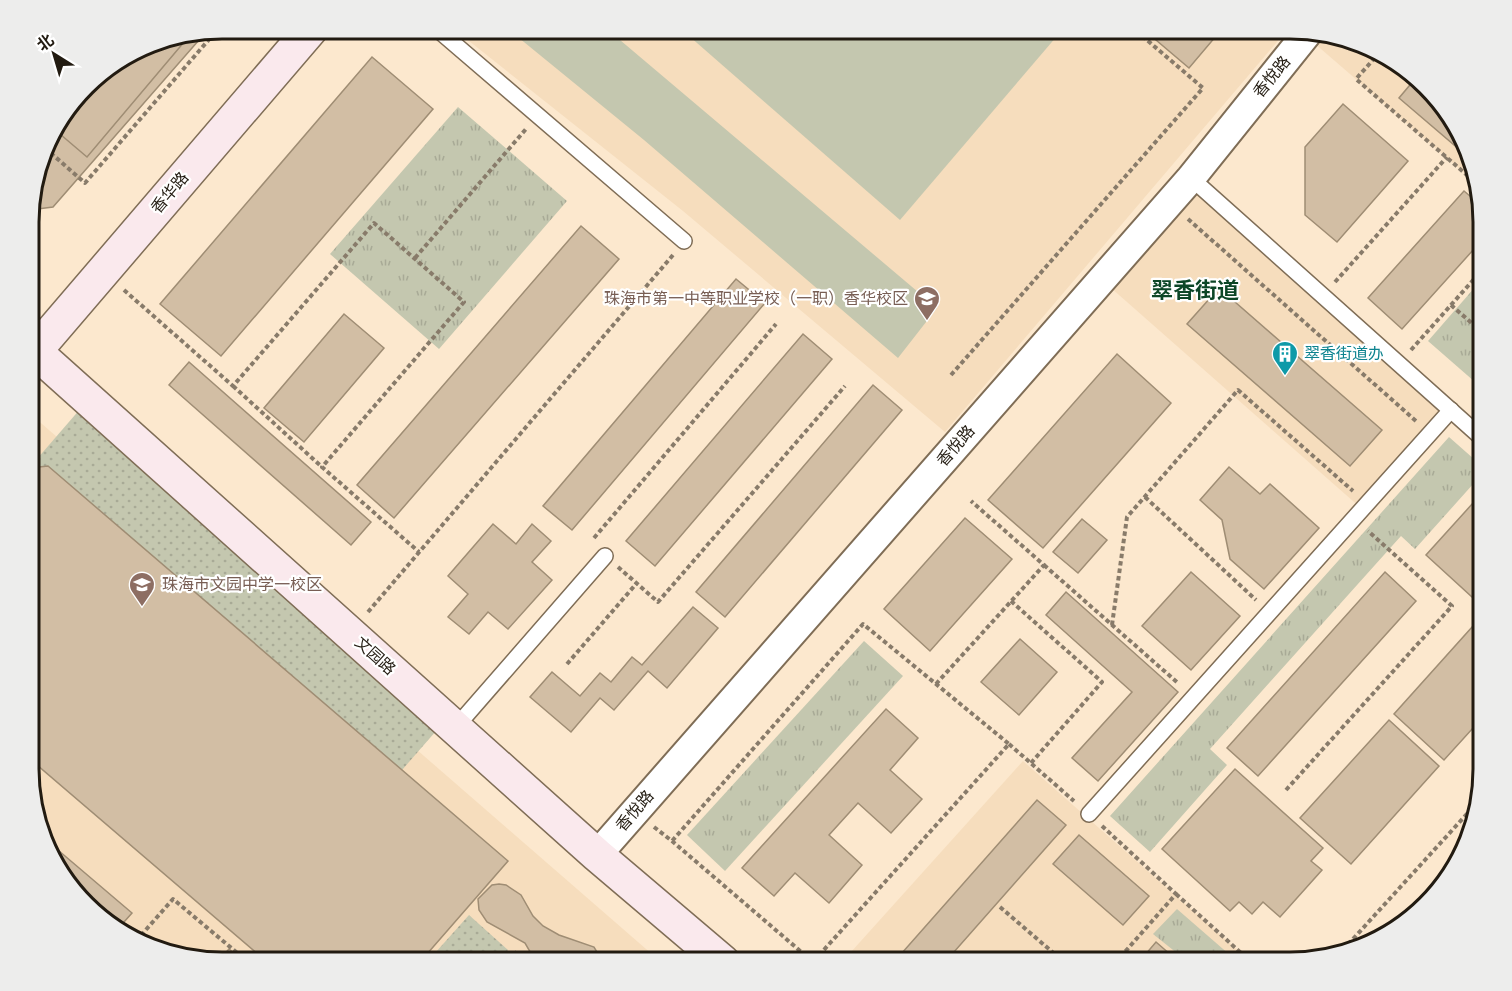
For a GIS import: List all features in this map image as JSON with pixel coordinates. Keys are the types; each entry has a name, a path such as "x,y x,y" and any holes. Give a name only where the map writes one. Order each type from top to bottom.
{"street":[{"name":"香华路","path":"39,344 302,39"},
{"name":"香悅路","path":"597,855 1191,178 1303,40"},
{"name":"文园路","path":"39,358 597,855 711,952"}],"lane":[{"path":"450,39 684,241"},
{"path":"1191,178 1473,430"},
{"path":"1089,814 1450,410"},
{"path":"455,728 605,556"}],"path":[{"path":"52,154 84,183 209,39"},
{"path":"951,375 1203,88 1147,39"},
{"path":"1373,59 1356,79 1467,175"},
{"path":"415,258 538,116"},
{"path":"1323,296 1447,157"},
{"path":"1169,203 1430,434"},
{"path":"233,386 374,222 464,302 322,467"},
{"path":"350,633 684,241"},
{"path":"103,271 419,552"},
{"path":"1399,364 1473,280"},
{"path":"1451,305 1473,324"},
{"path":"776,324 590,543 658,602 845,386"},
{"path":"1112,625 1127,517 1238,390 1367,504"},
{"path":"1144,497 1270,612"},
{"path":"971,501 1194,697"},
{"path":"1286,790 1452,606 1354,519"},
{"path":"936,684 1044,566"},
{"path":"567,664 636,584"},
{"path":"1011,602 1101,682 1031,764"},
{"path":"672,841 863,624 1009,744 1240,952"},
{"path":"822,952 1009,744"},
{"path":"636,810 801,952"},
{"path":"1351,941 1467,814"},
{"path":"1125,952 1176,894"},
{"path":"143,934 173,899 235,952"},
{"path":"1000,907 1052,952"}],"shaded area":[{"name":"珠海市第一中等职业学校（一职）香华校区","path":"467,39 1279,39 945,432 683,211"},
{"path":"1312,41 1349,49 1371,58 1392,70 1420,92 1449,130 1467,175"},
{"path":"1191,178 1450,410 1362,509 1102,280"},
{"name":"珠海市文园中学一校区","path":"39,421 649,952 222,952 198,950 163,942 141,933 120,921 92,899 63,861 49,828 41,793 39,769"},
{"path":"1023,761 1240,952 851,952"}],"green space":[{"path":"520,39 619,39 937,308 898,358 644,140"},
{"path":"692,39 1054,39 900,220"},
{"path":"458,107 567,201 439,349 330,254"},
{"path":"1473,289 1473,380 1428,341"},
{"path":"81,408 443,723 382,793 39,495 39,457"},
{"path":"1449,437 1473,458 1473,484 1415,549 1401,536 1210,749 1227,765 1150,852 1110,816"},
{"path":"864,641 903,676 725,871 687,835"},
{"path":"1177,909 1226,952 1176,952 1153,934"},
{"path":"469,915 508,950 506,952 436,952"}],"building":[{"path":"1155,39 1214,39 1189,68"},
{"path":"198,41 53,207 40,209 49,163 63,130 84,101 101,84 130,63 163,49"},
{"path":"182,44 87,157 61,135 84,101 101,84 130,63 163,49"},
{"path":"372,57 433,109 221,356 160,304"},
{"path":"1411,84 1420,92 1449,130 1457,147 1399,98"},
{"path":"1343,104 1408,161 1337,242 1305,215 1305,147"},
{"path":"1464,191 1471,197 1473,250 1402,329 1368,298"},
{"path":"581,226 619,259 394,518 357,485"},
{"path":"736,279 765,303 572,530 543,506"},
{"name":"翠香街道办","path":"1219,288 1382,430 1350,466 1187,324"},
{"path":"344,314 384,348 304,442 264,408"},
{"path":"803,334 832,359 655,566 626,541"},
{"path":"1117,354 1171,403 1043,548 988,500"},
{"path":"189,362 371,522 351,545 169,385"},
{"path":"873,385 902,410 725,617 696,592"},
{"name":"珠海市文园中学一校区","path":"48,466 508,861 429,952 255,952 39,767 39,467"},
{"path":"1229,467 1260,494 1270,484 1319,528 1264,589 1230,559 1222,520 1200,500"},
{"path":"1473,503 1473,598 1426,555"},
{"path":"965,518 1012,559 930,651 884,609"},
{"path":"1082,519 1107,540 1078,573 1053,552"},
{"path":"493,524 516,544 532,524 551,541 532,562 552,580 508,629 488,612 469,634 448,617 468,594 448,576"},
{"path":"1191,572 1240,616 1191,670 1142,626"},
{"path":"1385,572 1416,601 1258,776 1227,748"},
{"path":"1066,592 1178,692 1098,781 1072,758 1132,692 1046,615"},
{"path":"693,607 718,628 667,688 648,671 614,710 600,698 571,732 530,697 552,672 580,696 600,673 611,682 632,657 642,665"},
{"path":"1473,626 1473,728 1444,760 1394,714"},
{"path":"1020,639 1057,672 1019,715 981,682"},
{"path":"886,709 918,738 890,770 922,799 891,833 858,803 829,835 862,865 829,903 795,873 774,896 742,868"},
{"path":"1389,720 1439,766 1351,864 1300,818"},
{"path":"1235,769 1323,848 1311,861 1322,870 1280,917 1263,902 1252,914 1239,902 1230,911 1162,849"},
{"path":"1037,800 1066,825 954,952 903,952"},
{"path":"1079,835 1149,896 1123,925 1053,864"},
{"path":"58,850 132,913 123,923 92,899 63,861"},
{"path":"492,885 506,885 521,895 533,916 543,926 559,935 594,947 597,952 530,952 525,943 487,922 479,910 478,899"},
{"path":"1156,942 1168,952 1148,952"}],"place":[{"name":"珠海市第一中等职业学校（一职）香华校区","path":"927,322"},
{"name":"翠香街道办","path":"1285,377"},
{"name":"珠海市文园中学一校区","path":"142,608"}],"district":[{"name":"翠香街道","path":"1195,291"}]}
